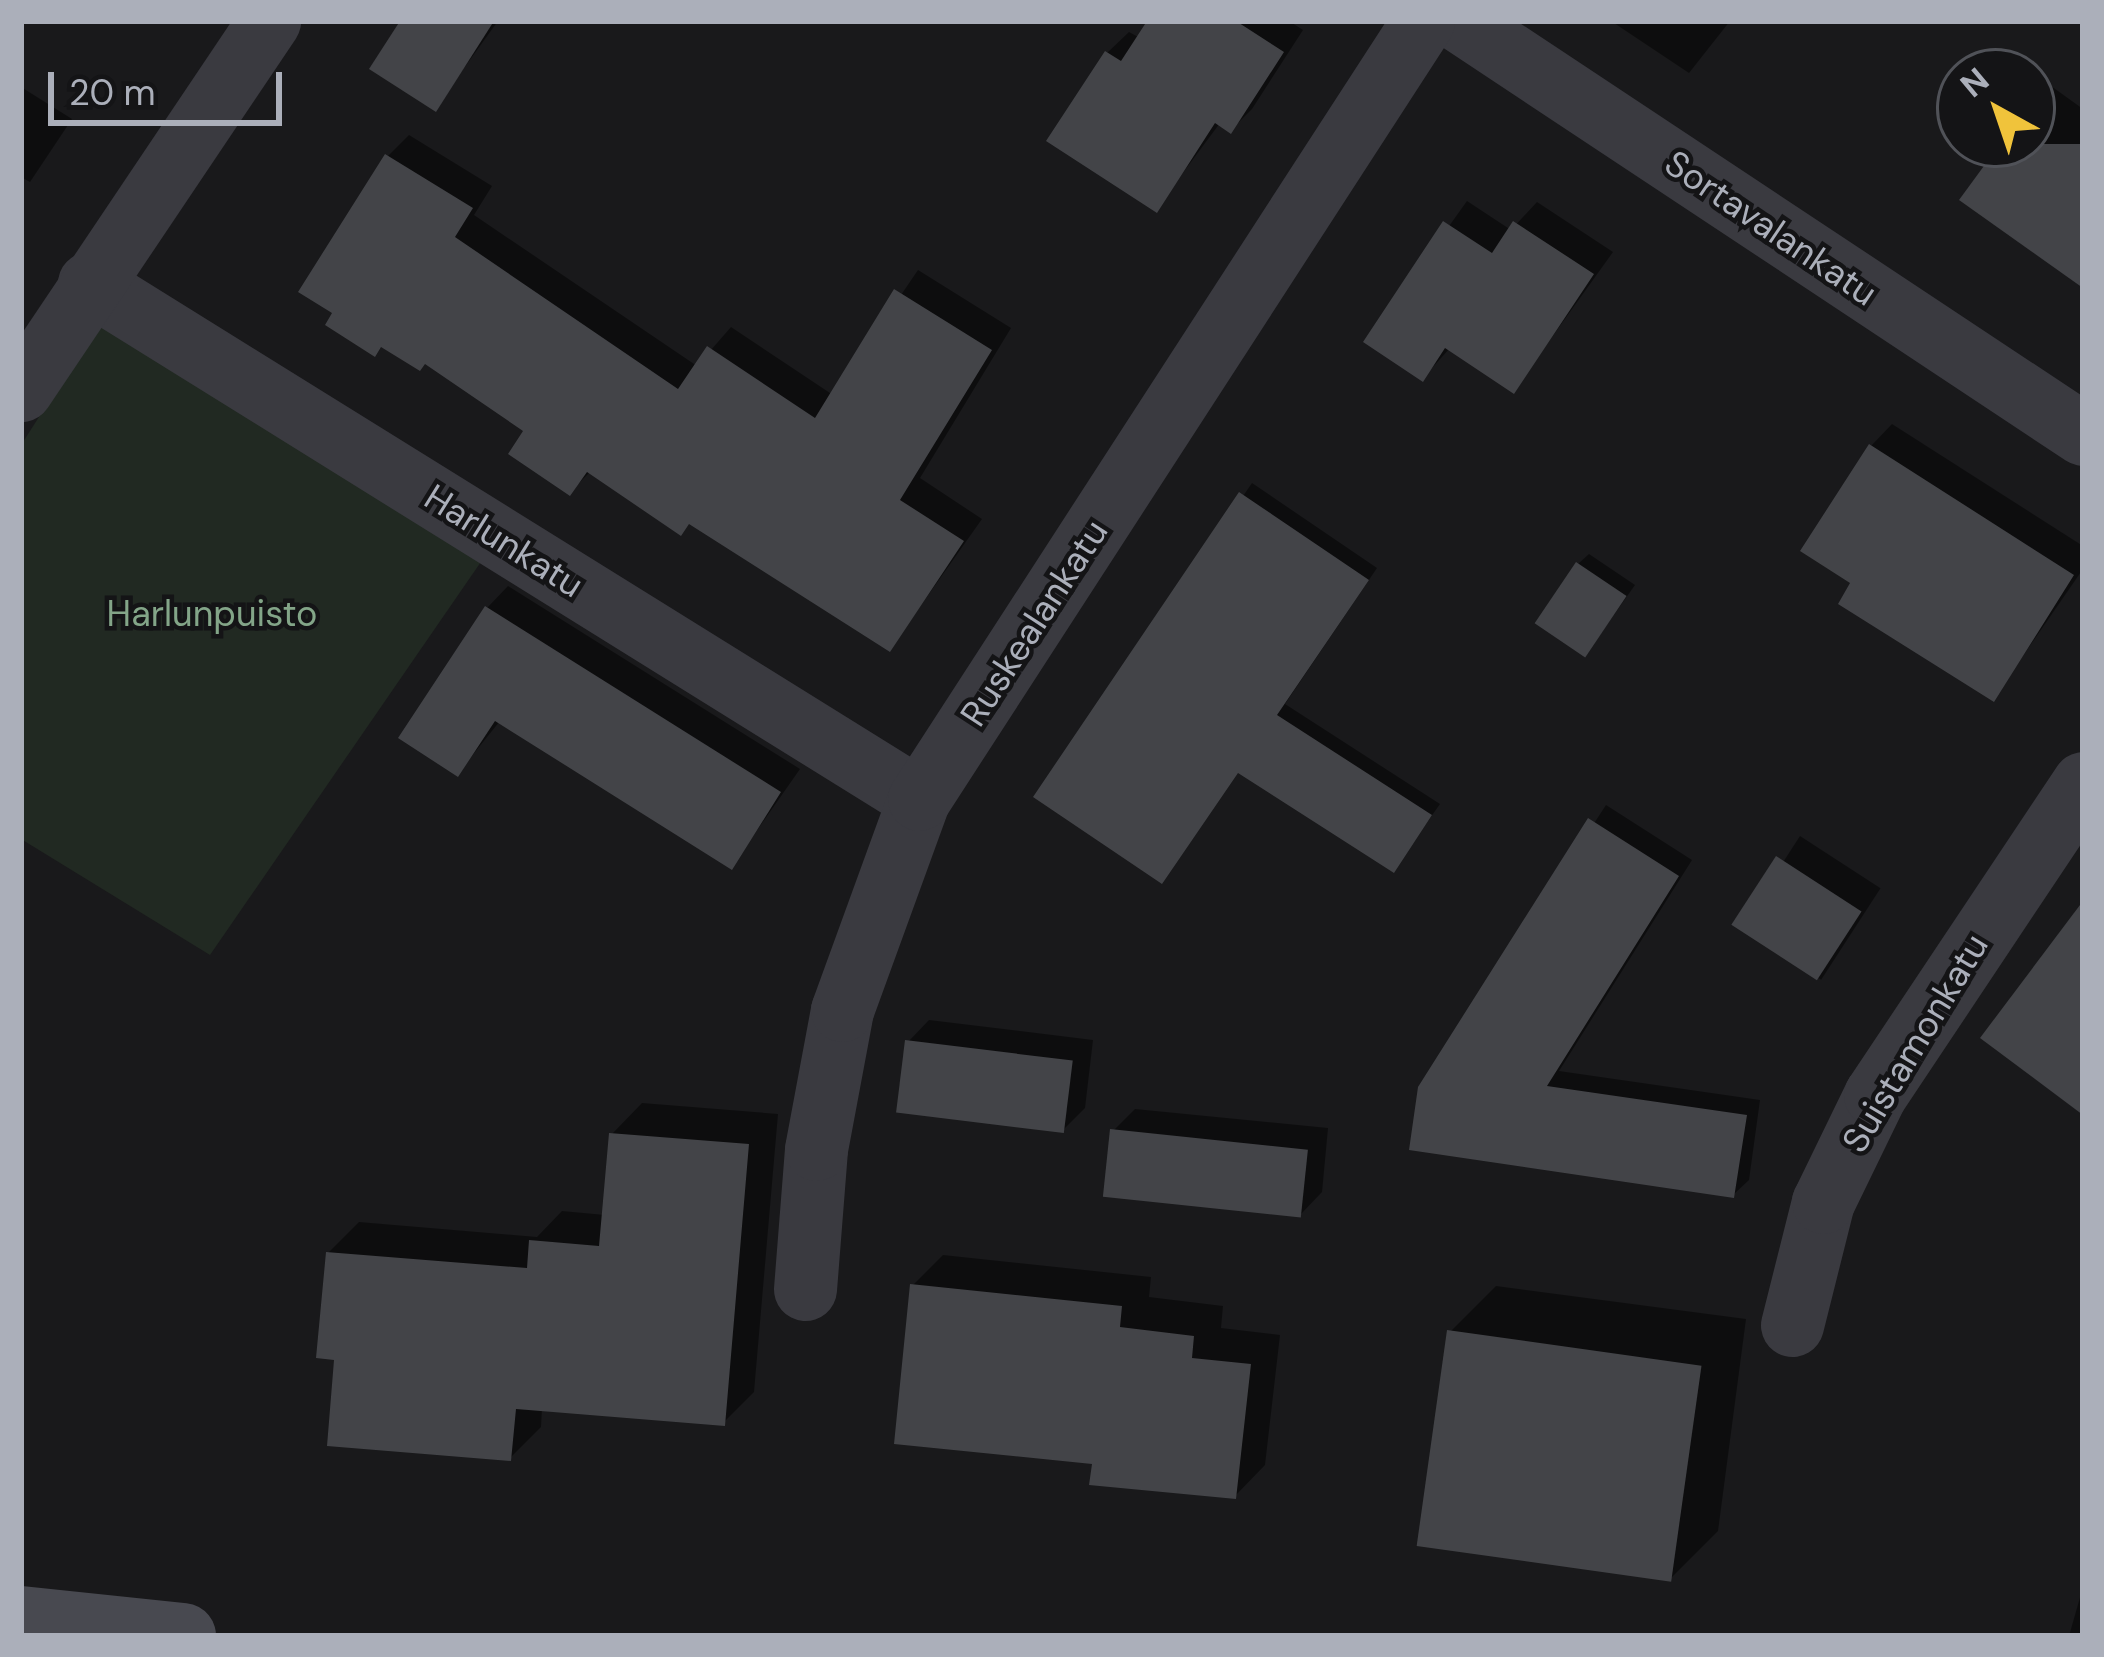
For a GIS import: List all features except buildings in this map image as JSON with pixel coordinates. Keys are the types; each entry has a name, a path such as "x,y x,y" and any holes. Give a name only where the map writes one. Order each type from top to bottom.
{"main road":[{"path":"21,1619 183,1636"}],"street":[{"path":"21,390 88,283 269,21"},
{"name":"Ruskealankatu","path":"805,1289 816,1149 842,1010 919,799 1423,21"},
{"name":"Sortavalankatu","path":"1460,21 2083,434"},
{"name":"Harlunkatu","path":"88,283 919,799"},
{"name":"Suistamonkatu","path":"1792,1324 1823,1202 1875,1095 2083,783"}],"green space":[{"name":"Harlunpuisto","path":"101,320 485,556 210,955 21,839 21,445"}]}
